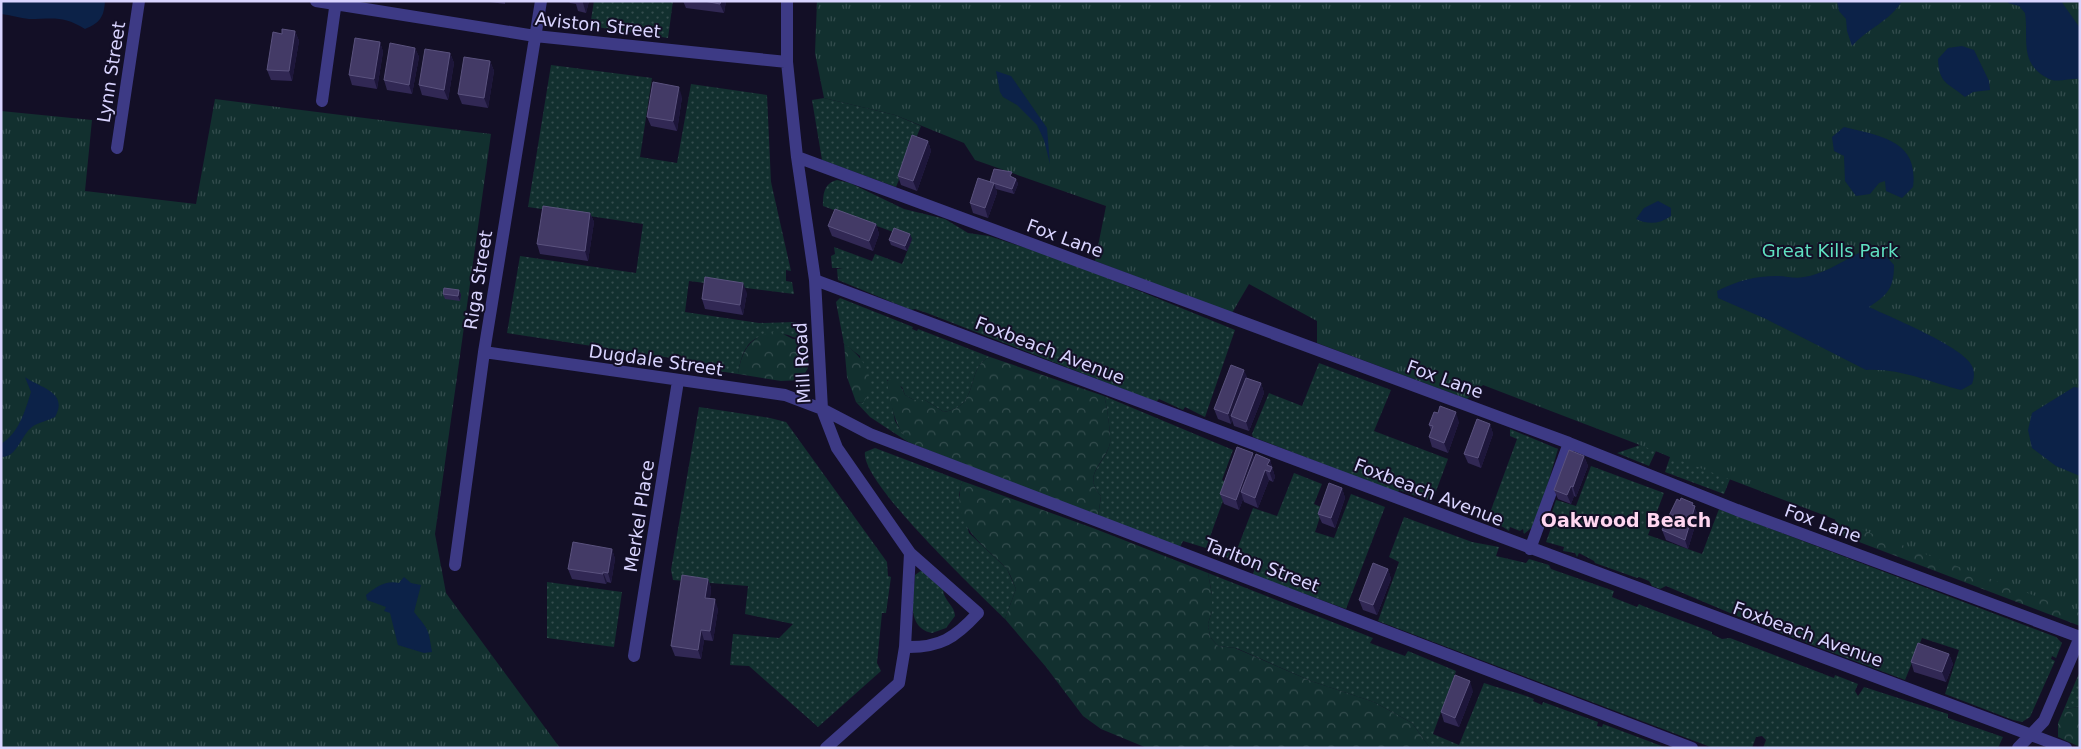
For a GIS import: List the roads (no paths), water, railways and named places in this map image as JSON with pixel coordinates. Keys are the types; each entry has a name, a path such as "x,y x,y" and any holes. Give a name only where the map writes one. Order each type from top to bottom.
{"street":[{"name":"Lynn Street","path":"117,148 139,1"},
{"name":"Aviston Street","path":"316,1 535,36 788,62"},
{"name":"Riga Street","path":"455,565 484,352 541,1"},
{"name":"Mill Road","path":"787,1 788,62 797,157 815,280 822,409 837,448 910,553 978,613 962,631 942,643 924,648 905,646"},
{"path":"322,101 336,3"},
{"name":"Fox Lane","path":"797,157 1568,443 1737,510 2080,637"},
{"name":"Foxbeach Avenue","path":"815,280 2066,748"},
{"name":"Dugdale Street","path":"484,352 785,395 822,409"},
{"name":"Merkel Place","path":"634,656 678,381"},
{"name":"Tarlton Street","path":"822,409 870,434 1692,748"},
{"path":"1530,549 1568,443"},
{"path":"826,748 899,683 905,646 910,553"},
{"path":"2018,748 2044,721 2080,637"}],"water":[{"path":"1,1 105,1 104,11 98,22 85,29 64,20 51,18 29,19 1,14"},
{"path":"1837,1 1902,1 1885,20 1852,46 1847,31 1846,19 1839,11"},
{"path":"2009,1 2061,1 2080,28 2080,79 2053,80 2039,73 2029,58 2025,13 2019,6 2008,3"},
{"path":"1962,46 1974,50 1989,81 1990,90 1973,92 1965,97 1942,78 1938,59 1948,48"},
{"path":"996,71 1011,76 1047,128 1050,164 1044,140 1037,125 1017,105 1003,97 1000,92"},
{"path":"1844,127 1883,138 1903,150 1910,159 1913,171 1913,187 1902,198 1886,191 1885,181 1879,183 1870,194 1856,196 1845,181 1844,156 1834,151 1832,137"},
{"path":"1658,201 1671,208 1671,216 1654,223 1636,219 1644,208"},
{"path":"1867,249 1883,253 1894,265 1891,286 1885,295 1869,307 1925,333 1966,358 1974,371 1972,384 1961,390 1903,373 1866,370 1766,319 1718,298 1717,291 1732,284 1769,276 1797,278 1812,275"},
{"path":"25,377 56,396 58,409 55,417 32,427 11,454 1,457 1,444 17,428 31,392"},
{"path":"2074,387 2080,388 2080,476 2056,466 2032,448 2028,430 2032,413"},
{"path":"404,577 411,583 421,585 414,612 427,630 432,652 424,653 398,645 390,613 384,611 386,607 367,600 366,595 377,587 390,582 399,583"}],"district":[{"name":"Oakwood Beach","path":"1626,520"}],"park label":[{"name":"Great Kills Park","path":"1830,250"}]}
